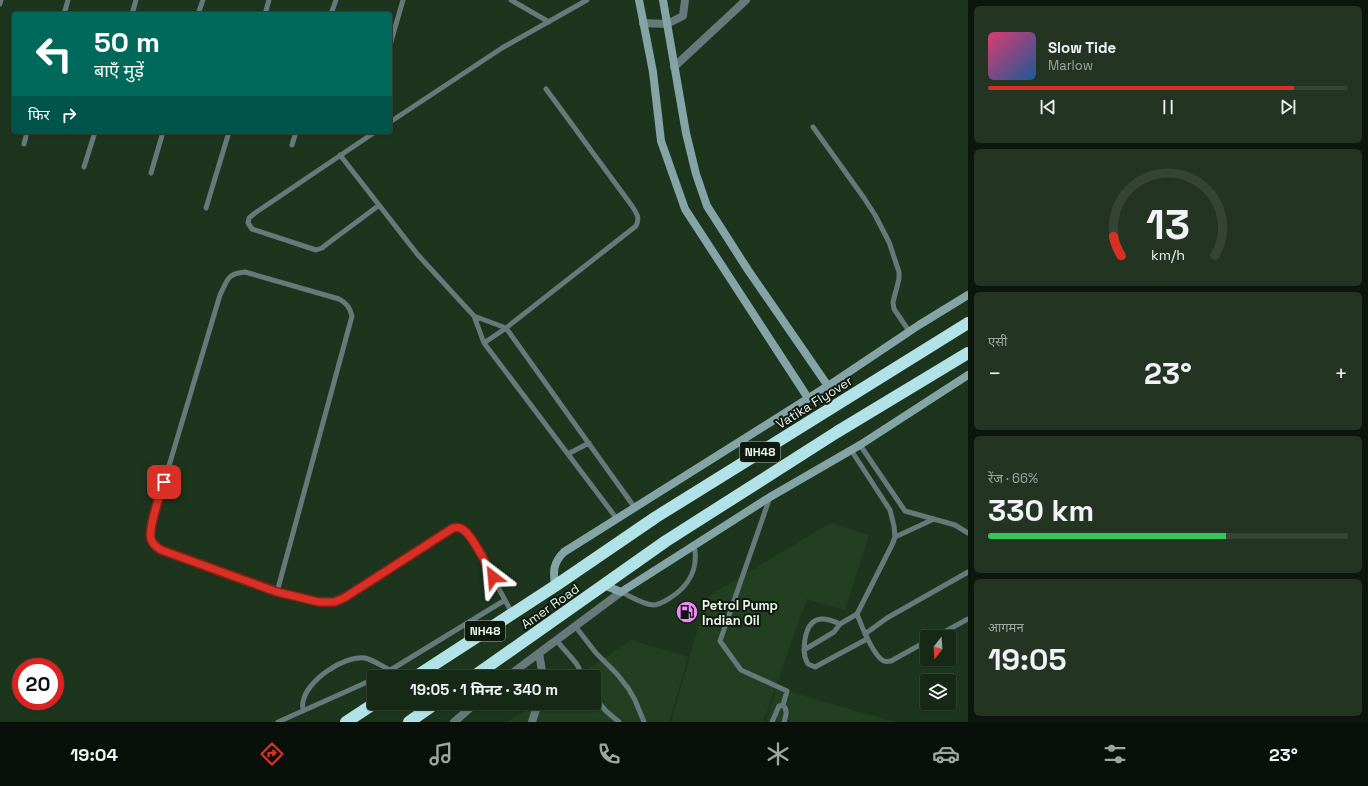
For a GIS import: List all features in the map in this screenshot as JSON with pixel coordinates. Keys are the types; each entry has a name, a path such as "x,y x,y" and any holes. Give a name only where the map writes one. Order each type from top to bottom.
{"highway":[{"name":"Vatika Flyover","path":"555,586 656,517 968,323"},
{"name":"NH48","path":"604,585 673,537 837,432 968,353"},
{"name":"Amer Road","path":"483,670 604,585"},
{"name":"NH48","path":"426,670 555,586"},
{"path":"346,722 367,708"},
{"path":"409,722 426,710"}],"street":[{"path":"639,0 653,72 661,141 685,209 808,398"},
{"path":"663,0 686,133 706,206 828,386"},
{"path":"643,23 667,24 683,16 685,0"},
{"path":"674,67 746,0"},
{"path":"555,586 553,574 557,559 564,552 828,386 909,331 968,295"},
{"path":"516,670 620,592 770,498 860,445 968,375"},
{"path":"604,585 620,592"},
{"path":"539,653 542,670"},
{"path":"454,722 468,710"},
{"path":"532,722 536,710"}],"lane":[{"path":"0,4 1,0"},
{"path":"65,12 68,0"},
{"path":"133,12 136,0"},
{"path":"199,12 203,0"},
{"path":"266,12 269,0"},
{"path":"333,12 336,0"},
{"path":"392,38 403,0"},
{"path":"511,0 549,22"},
{"path":"392,121 502,48 587,0"},
{"path":"484,343 506,328 636,226 638,220 632,206 546,89"},
{"path":"813,127 864,198 889,242 899,272 899,279 893,302 894,308 909,331"},
{"path":"24,144 26,134"},
{"path":"84,167 94,134"},
{"path":"150,173 162,134"},
{"path":"206,208 228,134"},
{"path":"292,145 295,134"},
{"path":"372,134 255,213 249,218 248,223 252,229 316,250 322,248 378,206"},
{"path":"340,155 378,206 418,255 474,316 484,343 617,519"},
{"path":"277,592 352,316 346,303 339,298 245,272 235,273 230,276 220,295 151,526 150,538 154,545 161,550 277,592 319,602 334,602 344,598 453,528 460,528 467,533 474,543 512,613"},
{"path":"474,316 506,328 635,508"},
{"path":"568,454 589,443"},
{"path":"860,445 905,511 955,525 968,533"},
{"path":"804,650 834,632 840,624 857,614 895,537 890,510 851,450"},
{"path":"770,498 720,641 741,670 787,691 783,705 779,706 776,710 772,722"},
{"path":"895,537 934,519"},
{"path":"620,592 653,605 662,603 678,593 693,574 696,554 694,545"},
{"path":"840,624 824,619 815,620 808,627 804,650 805,659 808,664 815,667 866,637 887,618 968,572"},
{"path":"303,711 303,701 306,694 320,675 338,665 348,660 364,658 390,670 505,600"},
{"path":"857,614 866,637 884,661 891,661 920,645"},
{"path":"948,630 968,619"},
{"path":"575,626 596,653 617,674 628,688 635,700 644,722"},
{"path":"556,640 576,663 580,670"},
{"path":"278,722 367,682"},
{"path":"601,705 619,722"},
{"path":"783,705 786,708 784,722"}],"shaded area":[{"path":"830,523 869,535 845,610 807,599 763,722 671,722 707,597"},
{"path":"631,640 688,657 669,722 508,722 526,710 601,710 601,670 586,670"},
{"path":"777,688 894,722 766,722"}],"place":[{"name":"Petrol Pump Indian Oil","path":"687,612"}],"route":[{"path":"164,482 151,526 150,538 154,545 161,550 277,592 319,602 334,602 344,598 453,528 460,528 467,533 493,577"}]}
